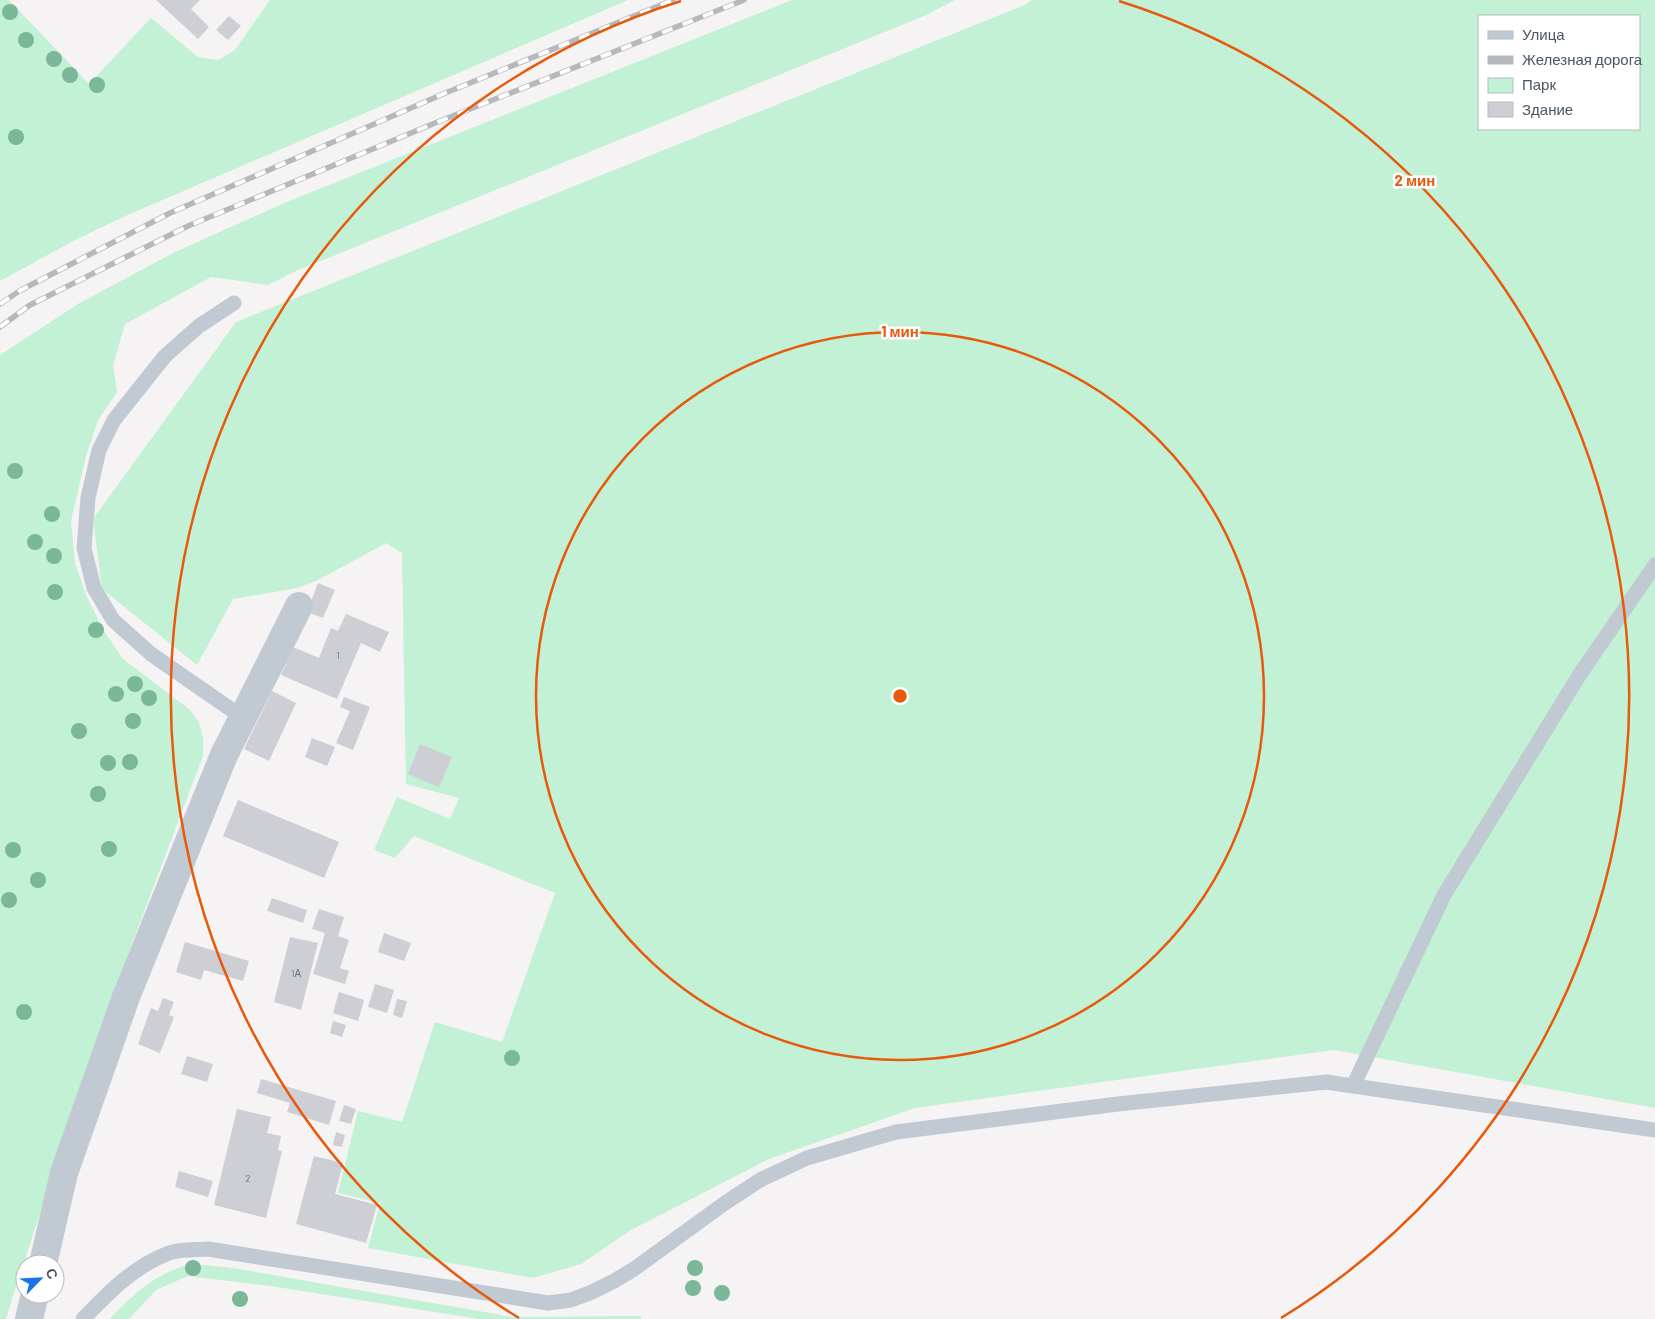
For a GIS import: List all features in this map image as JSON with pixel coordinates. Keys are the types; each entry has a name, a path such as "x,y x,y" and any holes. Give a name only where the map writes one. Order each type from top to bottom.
{"street":[{"path":"45,1254 64,1173 126,997 224,755 299,606"},
{"path":"29,1319 33,1304"}],"lane":[{"path":"234,303 199,326 165,356 114,420 99,450 88,498 84,548 94,588 113,620 150,654 242,717"},
{"path":"1354,1086 1444,895 1580,674 1655,565"},
{"path":"82,1319 138,1268 171,1252 208,1249 548,1302 571,1300 592,1292 634,1269 725,1202 760,1180 807,1158 896,1132 1118,1104 1326,1082 1655,1130"}],"green space":[{"path":"0,0 9,0 89,84 151,18 198,57 218,60 235,50 270,0 628,0 123,217 75,240 0,281"},
{"path":"792,0 955,0 924,16 296,271 268,285 211,277 125,324 113,365 117,392 98,420 86,456 71,521 75,563 86,595 104,631 123,659 189,709 199,722 203,738 203,756 102,1023 27,1254 15,1254 15,1290 6,1319 0,1319 0,355 78,304 173,253 289,201"},
{"path":"1031,0 1655,0 1655,1108 1334,1050 915,1108 769,1159 631,1230 581,1264 533,1278 368,1248 380,1203 338,1193 358,1111 402,1122 435,1022 502,1042 555,893 414,836 395,858 374,850 397,797 450,819 459,798 406,784 402,553 386,543 318,580 297,588 233,599 197,665 102,589 93,519 236,322 1025,5"},
{"path":"186,1265 233,1268 513,1317 641,1316 641,1319 479,1319 271,1286 188,1276 156,1290 129,1319 110,1319 144,1287 163,1275"}],"building":[{"path":"156,0 200,0 191,9 209,27 198,39"},
{"path":"229,16 241,26 228,40 216,30"},
{"path":"318,583 335,590 323,618 307,612"},
{"path":"346,614 389,632 380,652 361,643 337,699 281,675 293,647 319,658 331,628 338,631"},
{"path":"272,691 296,703 269,761 244,749"},
{"path":"344,697 370,707 353,750 336,743 350,711 340,707"},
{"path":"312,738 335,747 327,766 305,757"},
{"path":"420,744 452,757 439,787 408,774"},
{"path":"238,800 339,842 324,878 223,836"},
{"path":"272,898 307,910 303,923 267,911"},
{"path":"319,909 344,917 338,936 349,940 340,968 349,971 345,984 313,974 325,933 312,929"},
{"path":"384,933 411,943 404,961 378,952"},
{"path":"290,937 318,943 301,1010 274,1002"},
{"path":"185,942 249,961 243,981 204,970 201,980 176,972"},
{"path":"375,984 394,990 387,1013 368,1007"},
{"path":"339,992 364,1000 358,1021 333,1013"},
{"path":"163,998 174,1002 169,1015 174,1017 160,1053 138,1044 151,1008 158,1011"},
{"path":"397,999 407,1001 402,1018 393,1015"},
{"path":"333,1021 346,1025 342,1037 330,1033"},
{"path":"187,1056 213,1064 207,1082 181,1074"},
{"path":"261,1079 336,1101 329,1125 287,1112 290,1103 257,1093"},
{"path":"344,1105 356,1109 351,1124 339,1121"},
{"path":"237,1109 271,1117 267,1133 281,1136 278,1150 282,1151 266,1218 214,1205"},
{"path":"336,1132 345,1135 342,1147 333,1145"},
{"path":"314,1156 343,1163 335,1194 377,1205 366,1243 296,1224"},
{"path":"179,1171 213,1181 208,1197 175,1187"}],"railway":[{"path":"0,304 21,290 170,213 443,94 673,0"},
{"path":"0,327 30,305 188,226 435,123 744,0"}]}
